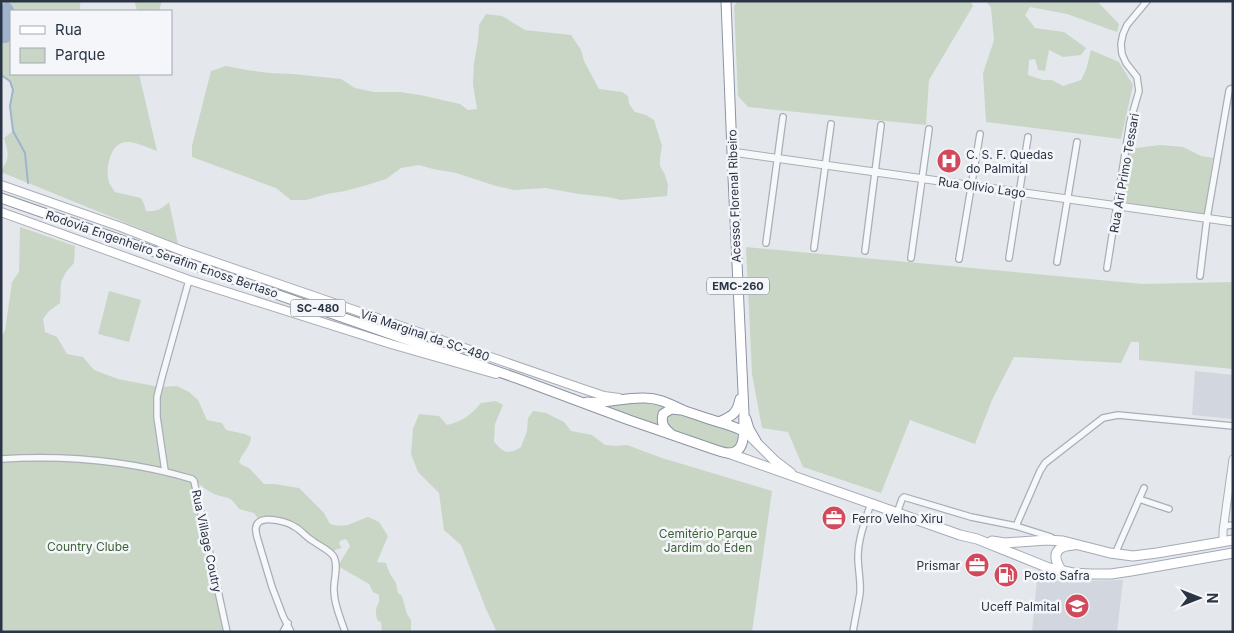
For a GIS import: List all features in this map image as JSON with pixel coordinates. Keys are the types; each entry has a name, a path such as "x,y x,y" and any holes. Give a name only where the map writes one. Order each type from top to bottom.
{"main road":[{"name":"Acesso Florenal Ribeiro","path":"726,1 744,413 741,448 738,451 728,453"},
{"name":"Via Marginal da SC-480","path":"1,186 121,226 180,250 583,390 623,399"},
{"name":"Rodovia Engenheiro Serafim Enoss Bertaso","path":"1,198 520,378 638,424 897,512 1036,563 1073,573 1101,574 1118,573 1233,553"},
{"name":"Via Marginal da SC-480","path":"1,212 189,280 391,344 486,372 520,378"},
{"name":"Acesso Florenal Ribeiro","path":"718,423 734,414 739,405 742,391"},
{"name":"Rodovia Engenheiro Serafim Enoss Bertaso","path":"577,401 596,403 637,398 657,399 718,423"},
{"path":"670,434 662,424 663,414 671,409 685,411"},
{"path":"744,413 749,429 756,441"},
{"name":"SC-480","path":"718,423 734,426 743,431"},
{"name":"Rodovia Engenheiro Serafim Enoss Bertaso","path":"743,431 756,441 774,460 802,480"},
{"name":"Rodovia Engenheiro Serafim Enoss Bertaso","path":"977,540 1005,543 1047,540 1063,541 1115,554 1134,556 1233,540"},
{"path":"1061,570 1058,565 1056,552 1059,548 1077,545"}],"street":[{"name":"Rua Ari Primo Tessari","path":"1108,268 1130,122 1139,91 1137,77 1126,63 1122,54 1121,44 1127,25 1147,1"},
{"path":"1200,276 1207,218 1229,91 1232,88"},
{"path":"766,243 783,117"},
{"path":"814,248 831,124"},
{"path":"865,251 881,125"},
{"path":"911,258 929,129"},
{"path":"959,259 980,134"},
{"path":"1008,258 1028,137"},
{"path":"1057,262 1077,142"},
{"name":"Rua Olívio Lago","path":"732,152 1233,222"},
{"path":"1,459 70,458 111,462 165,471 157,417 157,397 189,280"},
{"path":"1016,526 1045,463 1103,418 1118,415 1233,426"},
{"path":"1223,541 1233,459"},
{"name":"Rua Village Coutry","path":"165,471 194,480 227,632"},
{"path":"1115,554 1144,488"},
{"path":"897,512 904,497 971,517 1016,526 1063,541"},
{"path":"1139,499 1169,509"},
{"path":"853,632 860,592 858,557 860,538 871,504"},
{"path":"291,632 272,586 257,537 257,524 264,520 285,522 296,527 331,553 336,564 334,591 336,603 345,632"},
{"path":"1224,526 1233,525"},
{"path":"283,632 288,624"}],"shaded area":[{"path":"1195,371 1233,375 1232,419 1192,415"},
{"name":"Uceff Palmital","path":"1038,569 1076,581 1123,580 1117,632 1032,632"}],"green space":[{"path":"1,1 81,1 80,10 14,10 12,5 4,3 1,7"},
{"path":"132,1 162,1 159,10 137,10 135,3"},
{"path":"738,1 971,1 973,6 929,80 926,125 748,107 738,96 734,6"},
{"path":"986,1 1097,1 1119,24 1117,32 1067,14 1030,7 1025,15 1035,28 1064,32 1086,48 1081,55 1063,57 1049,50 1045,71 1038,70 1035,59 1029,60 1028,75 1043,80 1052,80 1063,86 1081,80 1086,70 1091,50 1119,62 1133,85 1121,139 986,122 983,73 994,40 991,8"},
{"path":"486,14 502,16 525,30 571,35 581,50 584,61 599,89 622,92 628,96 629,104 635,112 646,115 654,120 662,146 660,166 668,185 667,196 621,200 546,188 514,190 456,173 419,165 401,168 386,179 367,185 306,200 291,200 276,188 192,157 192,146 211,71 226,66 269,73 341,79 355,88 374,92 400,92 420,95 460,104 468,110 477,109 473,84 474,63 479,25"},
{"path":"10,42 10,75 139,75 157,151 134,143 121,143 116,147 108,164 109,182 115,192 141,198 146,211 159,209 169,202 178,244 1,172 8,157 4,138 13,131 10,100 13,89 10,83 1,75 1,43"},
{"path":"1160,145 1183,147 1201,156 1213,158 1204,217 1121,204 1129,149"},
{"name":"Country Clube","path":"20,227 75,246 74,263 66,272 61,282 60,303 49,311 43,319 45,332 57,337 67,354 83,357 94,370 118,379 159,387 177,386 189,392 198,400 207,420 222,423 226,430 251,437 250,443 239,462 242,465 249,468 264,484 299,488 324,513 330,524 341,526 368,517 379,522 388,536 377,562 386,563 396,583 398,593 402,596 407,614 411,620 411,632 382,632 381,622 378,621 376,614 379,595 373,592 369,584 338,566 350,546 347,540 340,541 339,544 342,548 331,553 285,522 260,521 254,513 239,509 230,499 212,493 195,481 227,632 1,632 1,336 5,331 12,282 19,272"},
{"path":"746,247 1143,284 1233,282 1233,369 1139,360 1139,342 1131,342 1121,363 1014,357 992,400 975,444 910,420 881,493 803,467 788,432 762,428 752,374"},
{"path":"109,291 141,300 129,342 98,334"},
{"path":"635,400 668,404 661,411 657,425 604,406"},
{"name":"Cemitério Parque Jardim do Éden","path":"496,401 503,405 495,424 494,442 506,452 521,447 527,431 528,418 533,411 546,413 564,422 571,431 592,435 605,445 627,445 662,458 772,491 752,632 493,632 496,630 461,545 444,530 439,493 418,472 411,454 413,429 419,414 439,416 447,425 458,422 466,417 481,403"},
{"path":"674,411 735,431 738,438 736,446 726,449 669,429 666,422 667,416"}],"water":[{"path":"8,2 14,10 10,10 10,42 1,43 1,7 4,3"}],"waterway":[{"path":"1,75 10,81 13,90 10,106 13,131 25,153 28,183"}],"place":[{"name":"C. S. F. Quedas do Palmital","path":"949,161"},
{"name":"Ferro Velho Xiru","path":"834,518"},
{"name":"Prismar","path":"977,565"},
{"name":"Posto Safra","path":"1006,575"},
{"name":"Uceff Palmital","path":"1077,606"}]}
